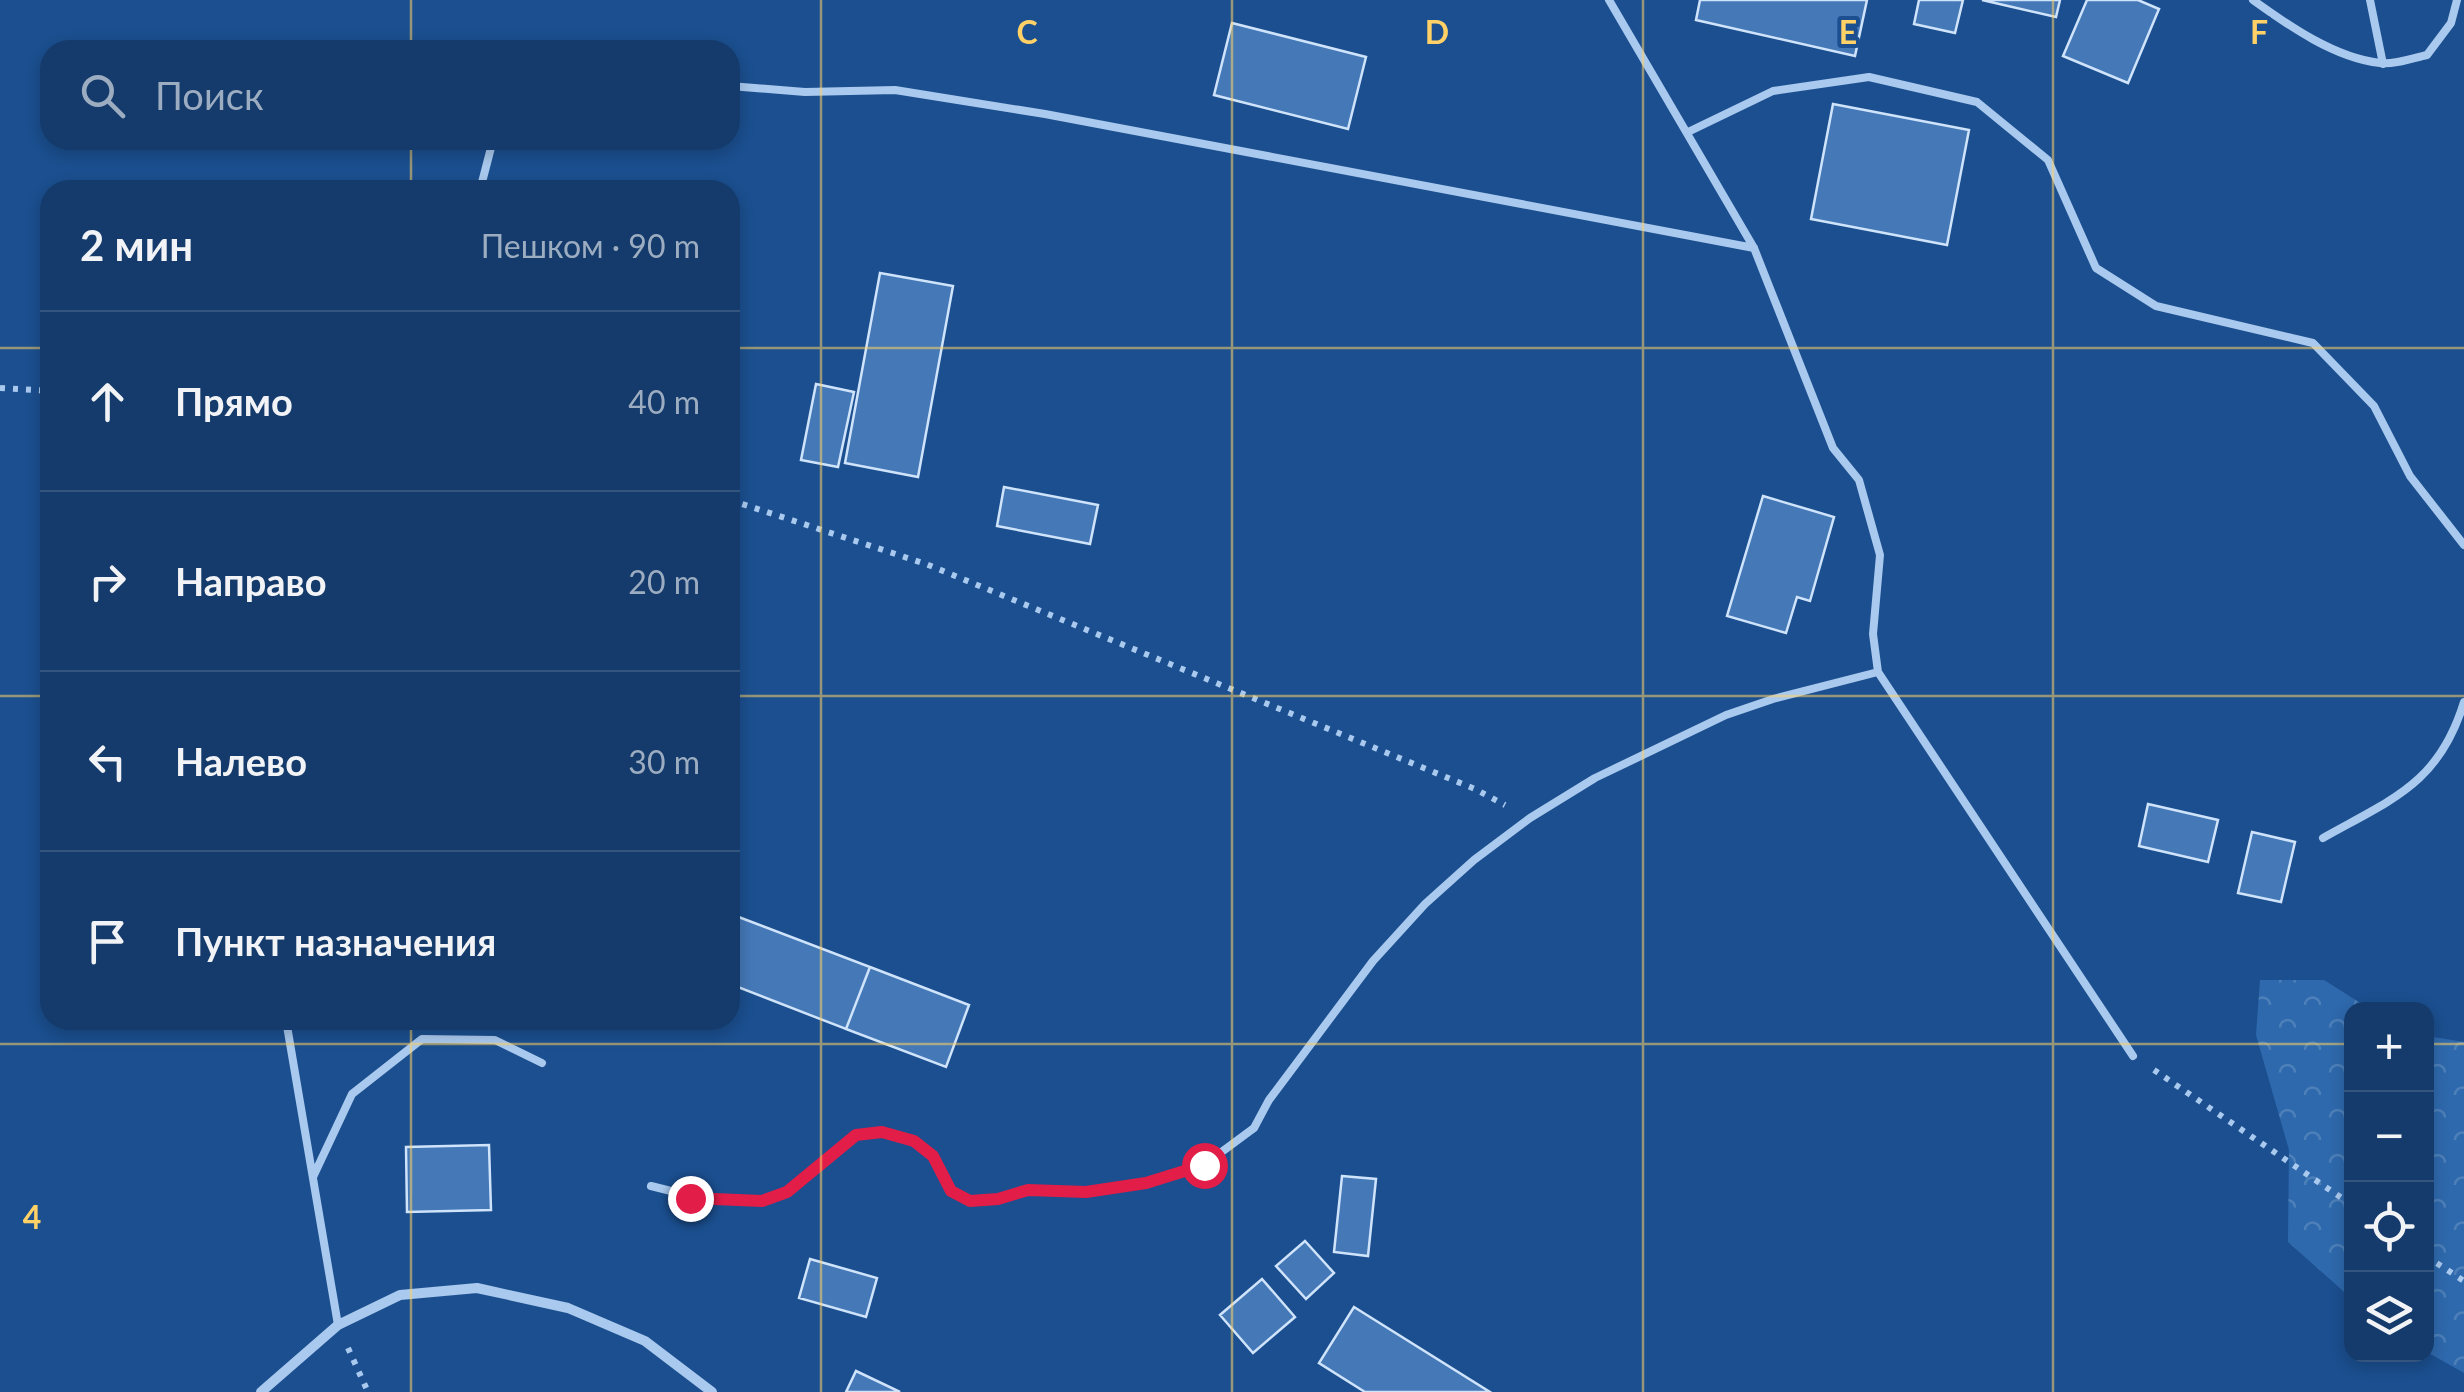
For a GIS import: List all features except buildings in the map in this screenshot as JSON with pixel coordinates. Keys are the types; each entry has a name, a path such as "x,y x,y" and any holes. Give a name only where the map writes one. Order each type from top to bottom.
{"street":[{"path":"262,1392 338,1326 400,1295 477,1288 568,1308 645,1341 712,1392"}],"lane":[{"path":"1609,0 1754,248 1834,448 1860,480 1880,555 1872,634 1878,672 2133,1056"},
{"path":"2253,0 2279,19 2344,53 2383,64 2427,55 2451,23 2458,0"},
{"path":"2370,0 2383,64"},
{"path":"1688,132 1773,91 1869,77 1976,102 2048,160 2096,268 2156,306 2313,343 2374,406 2410,476 2464,545"},
{"path":"740,87 805,92 895,90 1754,248"},
{"path":"483,180 490,150"},
{"path":"650,1186 711,1201 762,1201 787,1192 856,1135 882,1132 914,1141 933,1156 951,1191 970,1201 998,1199 1028,1190 1086,1192 1146,1183 1204,1165 1254,1128 1269,1100 1373,961 1425,904 1530,818 1595,778 1726,715 1878,672"},
{"path":"2323,838 2415,786 2454,736 2464,702"},
{"path":"288,1030 338,1326"},
{"path":"313,1177 352,1094 422,1039 495,1040 542,1063"}],"path":[{"path":"0,388 40,391"},
{"path":"740,503 926,564 1475,789 1530,818"},
{"path":"2133,1056 2344,1199"},
{"path":"2434,1261 2464,1281"},
{"path":"338,1326 368,1392"}],"green space":[{"path":"2260,980 2324,980 2359,1002 2344,1002 2344,1292 2288,1242 2289,1150 2256,1035"},
{"path":"2434,1037 2464,1042 2464,1373 2434,1356"}],"route":[{"path":"690,1198 762,1201 787,1192 856,1135 882,1132 914,1141 933,1156 951,1191 970,1201 998,1199 1028,1190 1086,1192 1146,1183 1204,1165"}]}
